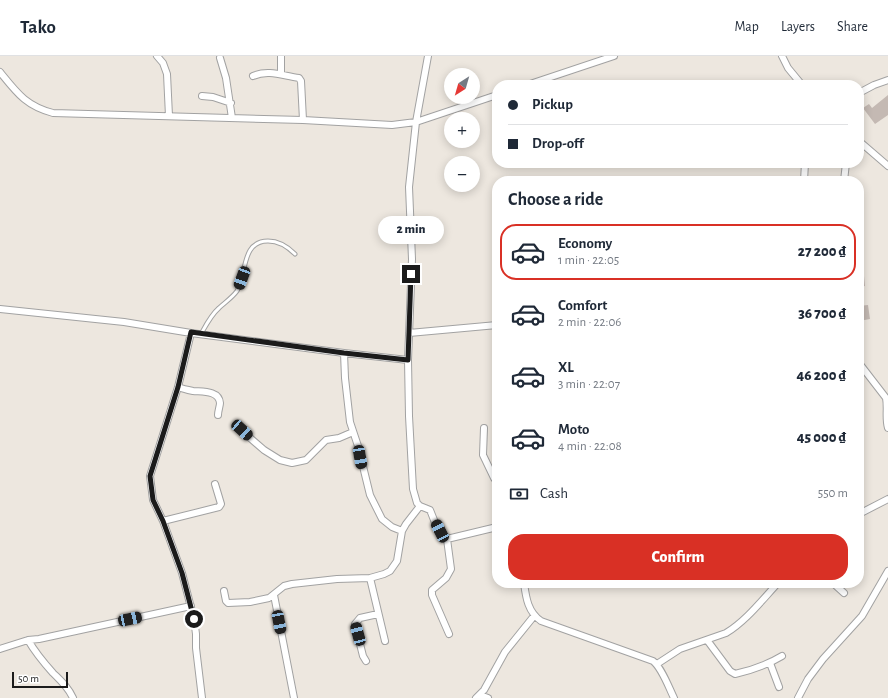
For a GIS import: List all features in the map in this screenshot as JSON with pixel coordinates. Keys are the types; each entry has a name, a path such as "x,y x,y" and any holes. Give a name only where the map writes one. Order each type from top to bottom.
{"street":[{"path":"157,56 163,63 167,74 169,116"},
{"path":"428,56 416,122 409,187 412,259 408,360 409,416 413,489 415,500 420,506 430,510 442,534 447,539 451,569 446,578 432,590 432,595 449,634"},
{"path":"542,80 614,56"},
{"path":"782,56 788,68 798,80"},
{"path":"281,74 282,57"},
{"path":"220,58 231,103 232,118"},
{"path":"0,72 18,93 31,105 41,110 53,113 303,120 392,125 416,122 492,97"},
{"path":"253,76 265,72 300,78 303,120"},
{"path":"864,90 888,80"},
{"path":"202,96 213,96 231,103"},
{"path":"864,145 888,166"},
{"path":"0,309 124,322 201,334 408,360"},
{"path":"409,333 492,325"},
{"path":"191,332 178,387 150,476 153,500 163,521 182,573 196,627 196,648 202,698"},
{"path":"344,353 350,422 358,446 367,485 382,519 387,524 402,531"},
{"path":"864,372 886,398 888,404 886,423 888,428"},
{"path":"178,387 186,390 209,392 214,394 218,397 220,403 218,415"},
{"path":"484,428 483,455 492,474"},
{"path":"242,430 264,450 280,460 292,463 306,460 326,440 339,438 353,432"},
{"path":"163,521 219,507 221,504 215,484"},
{"path":"864,511 888,499"},
{"path":"224,591 226,601 230,603 262,600 274,595 284,586 292,584 337,579 370,578 384,574 394,567 399,556 402,531 420,506"},
{"path":"447,539 492,528"},
{"path":"798,698 808,679 823,659 862,616 888,572"},
{"path":"370,578 385,641"},
{"path":"525,588 530,610 534,616 541,621 647,659 657,664 674,698"},
{"path":"657,664 680,650 726,633 737,626 773,588"},
{"path":"838,588 844,593"},
{"path":"274,595 294,698"},
{"path":"0,649 28,640 39,639 191,606"},
{"path":"366,661 363,656 355,624 360,618 378,614"},
{"path":"488,698 478,697 505,652 534,616"},
{"path":"28,640 34,650 50,669 66,685 73,698"},
{"path":"707,640 730,671 736,674 770,664 782,656"},
{"path":"770,664 779,687"}],"lane":[{"path":"201,334 217,310 235,294 239,287 250,248 260,241 276,242 288,248 295,254"}],"building":[{"path":"888,95 888,115 875,124 864,109 864,107 869,104 872,108"},
{"path":"864,305 868,305 870,319 864,320"}],"route":[{"path":"194,619 182,573 163,521 153,500 150,476 178,387 191,332 344,353 408,360 411,274"}]}
